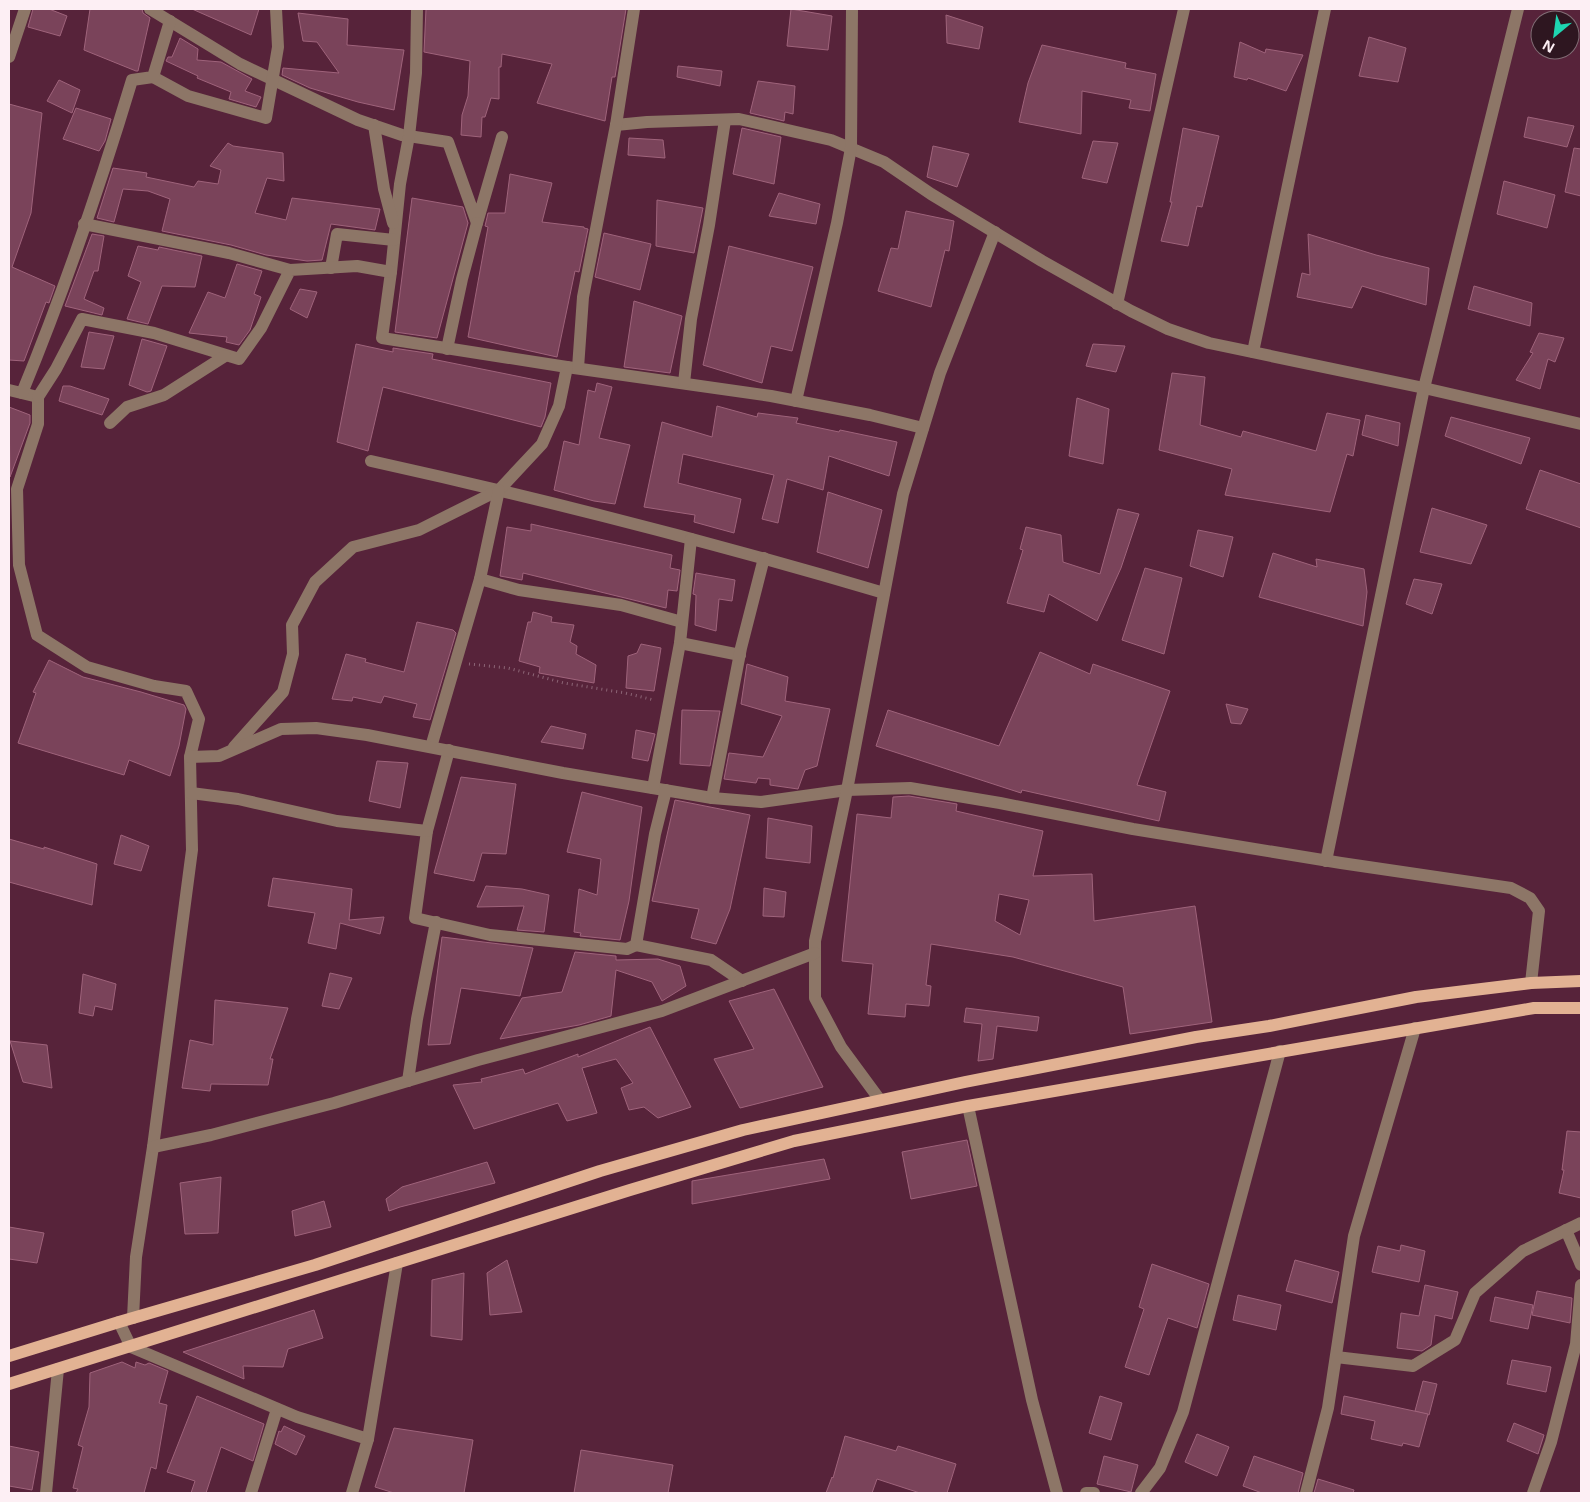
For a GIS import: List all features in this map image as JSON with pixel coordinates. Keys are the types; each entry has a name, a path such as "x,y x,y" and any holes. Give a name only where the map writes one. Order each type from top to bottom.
{"main road":[{"path":"9,1356 316,1265 600,1171 743,1130 880,1100 1196,1037 1269,1026 1416,997 1531,983 1581,982"},
{"path":"9,1384 630,1190 794,1141 968,1106 1415,1028 1534,1008 1581,1008"}],"street":[{"path":"9,57 14,24 25,9"},
{"path":"150,9 240,64 358,120 409,136 448,142 477,223"},
{"path":"22,393 43,342 132,80 153,77 188,96 266,118 278,47 276,9"},
{"path":"417,9 416,73 409,136 400,184 382,338 572,368 796,400 923,428"},
{"path":"231,751 282,692 293,654 292,625 314,582 353,546 419,530 499,490 542,444 559,406 572,368 583,298 616,125 634,9"},
{"path":"796,400 837,223 851,148 852,9"},
{"path":"1117,304 1184,9"},
{"path":"1253,352 1325,9"},
{"path":"1326,861 1424,388 1518,9"},
{"path":"153,77 170,21"},
{"path":"684,383 691,319 709,226 725,120"},
{"path":"616,125 647,122 738,120 831,140 884,162 931,194 1117,304 1176,332 1209,343 1581,421"},
{"path":"374,125 384,189 395,235"},
{"path":"447,349 462,279 502,137"},
{"path":"84,224 229,253 290,270 357,266 391,272"},
{"path":"880,1100 841,1047 814,998 815,941 847,790 903,494 940,373 995,232"},
{"path":"331,268 337,234 395,235"},
{"path":"133,1318 136,1257 153,1147 192,850 190,757 199,719 186,691 154,686 87,667 37,635 19,565 17,490 38,424 38,397 56,369 82,319 154,333 239,359 261,328 290,270"},
{"path":"110,423 127,407 164,395 225,356"},
{"path":"9,390 38,397"},
{"path":"371,461 499,490 691,539 884,593"},
{"path":"431,747 480,580 499,490"},
{"path":"653,788 680,643 691,539"},
{"path":"712,798 740,655 764,558"},
{"path":"480,580 519,590 621,605 682,622"},
{"path":"680,643 740,655"},
{"path":"190,757 220,756 281,730 316,728 367,735 712,798 762,802 847,790 910,788 1000,803 1133,829 1326,861 1511,888 1530,898 1539,911 1531,983"},
{"path":"449,750 428,831 415,918 490,935 627,949 636,945 711,960 742,981"},
{"path":"636,945 655,834 666,790"},
{"path":"191,793 238,799 337,821 428,831"},
{"path":"408,1081 417,1019 436,922"},
{"path":"153,1147 211,1135 478,1060 662,1011 815,953"},
{"path":"1306,1493 1328,1408 1354,1236 1415,1028"},
{"path":"1141,1493 1160,1468 1183,1412 1280,1051"},
{"path":"968,1106 1032,1400 1056,1493"},
{"path":"1336,1357 1413,1366 1455,1340 1475,1293 1522,1252 1581,1223"},
{"path":"1566,1230 1581,1265"},
{"path":"352,1493 368,1440 398,1263"},
{"path":"1533,1493 1551,1442 1578,1345 1581,1285"},
{"path":"119,1322 131,1347 305,1420 368,1440"},
{"path":"46,1493 58,1369"},
{"path":"251,1493 277,1409"},
{"path":"1086,1493 1094,1493"}],"path":[{"path":"456,663 508,668 564,683 625,693 669,703"}],"building":[{"path":"33,9 49,9 67,16 60,36 28,27"},
{"path":"90,9 142,9 143,13 150,18 138,71 84,50"},
{"path":"192,9 259,9 251,35"},
{"path":"426,9 626,9 615,77 612,77 605,121 537,103 552,64 502,54 501,67 499,67 499,99 491,98 485,117 482,117 481,137 461,135 462,115 468,96 470,61 424,52"},
{"path":"791,9 832,16 828,50 787,46"},
{"path":"298,13 348,19 347,45 404,50 394,110 310,88 282,75 283,68 339,73 317,42 303,41"},
{"path":"946,15 983,27 979,49 947,43"},
{"path":"1369,37 1406,48 1398,82 1359,76"},
{"path":"180,38 198,49 197,60 221,62 252,79 245,91 261,97 256,107 229,99 231,92 197,78 198,76 166,61 168,57 172,57"},
{"path":"1240,42 1265,53 1266,49 1303,55 1286,91 1248,78 1247,80 1234,77"},
{"path":"1042,45 1126,63 1125,68 1156,74 1150,111 1129,108 1131,100 1082,91 1081,134 1019,122 1028,83"},
{"path":"678,66 722,71 720,86 677,77"},
{"path":"59,80 80,90 72,113 47,101"},
{"path":"758,81 795,86 793,114 785,112 784,121 750,113"},
{"path":"9,104 42,113 31,213 12,267 55,286 49,303 46,302 24,361 9,360"},
{"path":"76,108 111,119 105,141 99,151 63,139"},
{"path":"1528,117 1574,126 1567,147 1524,137"},
{"path":"742,128 781,137 774,184 733,174"},
{"path":"1183,128 1219,136 1202,207 1197,206 1188,246 1161,241 1172,202 1170,202"},
{"path":"629,138 663,140 665,158 628,155"},
{"path":"1093,141 1118,143 1107,183 1082,178"},
{"path":"228,143 233,146 283,153 284,181 267,178 255,213 286,220 292,198 380,209 375,230 331,224 322,260 307,261 266,255 231,245 162,231 170,199 148,191 123,189 114,222 97,218 113,168 147,173 146,177 194,187 198,181 218,184 221,170 210,166"},
{"path":"933,146 969,154 957,187 927,177"},
{"path":"1574,148 1581,149 1581,196 1565,192"},
{"path":"510,174 552,183 542,222 588,229 579,272 575,271 557,357 468,337 488,227 485,226 488,213 505,213"},
{"path":"1504,181 1555,195 1547,228 1497,214"},
{"path":"779,193 820,204 816,224 769,216"},
{"path":"412,198 463,207 468,223 437,338 395,332"},
{"path":"657,200 703,208 694,253 656,246"},
{"path":"906,211 954,221 949,251 945,250 931,307 878,291 891,248 898,249"},
{"path":"604,233 651,244 640,290 595,277"},
{"path":"92,234 104,236 98,271 94,271 84,299 104,308 102,315 65,306"},
{"path":"1308,234 1376,255 1429,268 1426,305 1362,286 1352,308 1297,297 1302,273 1310,275"},
{"path":"138,246 158,250 159,247 202,256 195,287 162,286 148,324 127,319 141,282 128,276"},
{"path":"729,246 813,267 792,351 771,346 762,383 703,365"},
{"path":"237,264 262,271 254,294 261,297 250,330 239,345 226,342 227,337 189,333 208,292 225,298"},
{"path":"1474,286 1532,303 1530,326 1468,309"},
{"path":"300,289 317,292 307,318 290,309"},
{"path":"634,301 682,316 670,373 624,367"},
{"path":"89,332 114,336 104,369 81,367"},
{"path":"1539,333 1564,338 1555,362 1548,359 1540,389 1516,380 1533,353 1530,352"},
{"path":"142,339 167,346 151,391 147,392 129,385"},
{"path":"356,344 393,352 393,348 433,354 432,359 551,383 545,417 541,427 383,387 368,451 337,442"},
{"path":"1093,344 1125,346 1116,372 1086,366"},
{"path":"1172,373 1205,377 1200,425 1241,437 1243,431 1316,451 1327,413 1360,420 1353,456 1347,454 1330,512 1225,495 1232,469 1159,450"},
{"path":"597,383 612,387 599,438 630,445 615,504 594,501 554,490 564,441 579,445 588,390 595,392"},
{"path":"63,386 70,386 109,399 102,415 59,401"},
{"path":"1077,398 1109,409 1103,464 1069,456"},
{"path":"717,406 757,417 758,413 798,418 796,423 897,442 889,476 829,456 823,490 787,479 778,523 762,519 774,475 683,454 678,483 741,499 734,533 694,522 695,515 644,507 662,422 712,437"},
{"path":"9,407 30,415 30,423 10,477"},
{"path":"1366,415 1400,423 1398,446 1362,435"},
{"path":"1451,417 1530,438 1521,464 1445,436"},
{"path":"1540,470 1581,484 1581,528 1526,509"},
{"path":"828,492 882,510 868,568 817,552"},
{"path":"1432,508 1487,525 1471,564 1420,552"},
{"path":"1118,509 1139,514 1121,568 1097,621 1049,594 1044,612 1007,603 1023,550 1020,549 1026,527 1061,535 1063,562 1100,574"},
{"path":"531,524 672,555 670,568 680,570 677,591 668,590 666,608 523,573 522,580 500,576 507,527 531,531"},
{"path":"1198,530 1233,537 1223,577 1190,566"},
{"path":"1273,553 1317,567 1316,559 1364,569 1367,592 1363,626 1259,597"},
{"path":"1145,568 1182,578 1164,654 1122,640"},
{"path":"696,573 735,580 732,601 719,599 716,631 695,625 696,595 693,594"},
{"path":"1414,579 1442,584 1432,614 1406,604"},
{"path":"533,612 552,617 551,622 574,625 570,642 577,646 576,654 596,665 594,683 539,673 540,667 519,661 528,622 531,622"},
{"path":"417,622 453,630 456,633 430,720 413,717 417,704 384,696 381,703 353,697 352,701 332,699 346,654 366,659 365,662 404,672"},
{"path":"641,644 661,648 654,691 626,688 628,656 637,653"},
{"path":"1040,652 1090,674 1093,664 1170,691 1137,785 1166,792 1159,821 1022,790 1021,793 876,746 888,710 999,746"},
{"path":"49,660 83,677 184,705 186,709 179,746 170,776 129,760 124,775 18,743 36,693 33,692"},
{"path":"747,664 788,677 785,701 830,709 817,766 805,770 798,789 770,785 770,779 758,778 756,783 724,779 729,753 763,757 782,716 741,704"},
{"path":"1226,704 1248,709 1241,724 1231,723"},
{"path":"682,710 720,711 710,766 680,764"},
{"path":"551,726 586,734 583,749 541,742"},
{"path":"636,730 655,734 648,761 632,758"},
{"path":"377,761 408,763 400,808 369,801"},
{"path":"461,777 516,784 506,854 482,853 474,881 434,873"},
{"path":"582,792 642,807 629,901 620,940 580,936 581,933 574,932 579,889 597,895 601,859 567,852"},
{"path":"909,796 957,804 956,811 1043,831 1033,876 1092,874 1094,921 1195,906 1212,1022 1130,1034 1123,987 1013,957 931,944 926,985 931,986 929,1006 906,1004 905,1017 868,1014 873,964 842,961 857,814 891,818 893,797","holes":["999,894 1029,900 1020,935 995,921"]},
{"path":"675,800 750,815 730,909 716,944 691,938 699,909 652,901"},
{"path":"768,818 812,826 810,863 766,858"},
{"path":"121,835 149,846 141,871 114,864"},
{"path":"9,839 44,849 44,847 97,864 92,905 9,882"},
{"path":"273,878 352,889 349,920 384,917 380,934 340,923 336,949 308,943 315,913 268,906"},
{"path":"486,886 522,889 549,895 544,932 517,930 524,906 477,907"},
{"path":"764,888 786,892 784,917 763,916"},
{"path":"442,937 533,948 520,996 461,988 450,1044 428,1045"},
{"path":"575,952 616,956 616,960 658,959 680,966 686,986 662,1001 652,982 616,970 611,1016 579,1025 500,1039 522,998 562,992"},
{"path":"330,973 352,978 339,1009 322,1006"},
{"path":"83,974 116,984 112,1010 95,1006 93,1016 79,1013"},
{"path":"774,989 823,1087 740,1108 714,1059 754,1049 729,1001"},
{"path":"215,1000 288,1008 270,1059 273,1059 268,1085 211,1084 210,1091 182,1088 190,1040 213,1045"},
{"path":"966,1008 1039,1017 1037,1031 997,1026 993,1059 978,1061 982,1024 964,1022"},
{"path":"650,1027 691,1107 658,1118 644,1107 629,1110 621,1088 633,1083 616,1059 582,1068 597,1113 567,1121 558,1103 474,1129 453,1085 482,1082 481,1079 523,1069 525,1074 578,1054 578,1057"},
{"path":"10,1041 47,1045 52,1088 23,1082"},
{"path":"1567,1131 1581,1132 1581,1198 1559,1193 1564,1170 1562,1170"},
{"path":"967,1140 977,1186 911,1199 902,1152"},
{"path":"824,1159 830,1179 692,1204 692,1181"},
{"path":"487,1162 495,1183 389,1211 386,1199 402,1187"},
{"path":"221,1177 218,1233 185,1234 180,1183"},
{"path":"324,1201 331,1227 295,1236 292,1211"},
{"path":"9,1227 44,1233 37,1263 9,1259"},
{"path":"1401,1245 1425,1251 1419,1282 1372,1272 1378,1246 1400,1251"},
{"path":"507,1260 522,1312 490,1315 487,1273"},
{"path":"1295,1260 1339,1272 1332,1303 1286,1291"},
{"path":"1152,1264 1209,1284 1197,1328 1168,1318 1149,1375 1125,1367 1144,1309 1139,1307"},
{"path":"464,1273 462,1340 431,1336 432,1280"},
{"path":"1425,1285 1458,1292 1452,1319 1435,1315 1431,1345 1422,1351 1397,1348 1401,1313 1419,1316"},
{"path":"1537,1291 1572,1298 1570,1323 1532,1315"},
{"path":"1238,1295 1281,1305 1276,1330 1233,1320"},
{"path":"1495,1297 1533,1305 1528,1329 1490,1321"},
{"path":"314,1310 323,1338 288,1349 283,1367 243,1366 244,1379 183,1352"},
{"path":"1512,1360 1551,1367 1546,1392 1507,1384"},
{"path":"122,1362 135,1368 136,1362 145,1365 149,1363 168,1371 159,1403 167,1405 156,1469 151,1467 144,1493 76,1493 78,1489 73,1488 83,1447 78,1445 89,1407 90,1373"},
{"path":"1423,1381 1437,1384 1429,1415 1415,1411"},
{"path":"197,1396 264,1424 253,1461 221,1447 206,1493 191,1493 195,1481 167,1472"},
{"path":"1100,1396 1122,1403 1111,1440 1089,1433"},
{"path":"1344,1396 1428,1414 1419,1447 1403,1443 1402,1446 1371,1439 1375,1421 1341,1414"},
{"path":"1514,1423 1544,1435 1538,1454 1507,1441"},
{"path":"284,1426 305,1436 296,1455 275,1444 279,1431 281,1432"},
{"path":"394,1428 473,1440 464,1493 394,1493 375,1487"},
{"path":"1197,1434 1229,1447 1217,1476 1185,1462"},
{"path":"845,1436 896,1451 898,1446 956,1464 947,1493 920,1493 877,1479 872,1493 826,1493 833,1478"},
{"path":"9,1446 39,1452 32,1490 9,1486"},
{"path":"581,1450 673,1465 668,1493 574,1493"},
{"path":"1104,1456 1138,1465 1131,1492 1097,1484"},
{"path":"1254,1456 1303,1473 1298,1493 1262,1493 1243,1486"},
{"path":"1318,1479 1354,1490 1353,1493 1314,1493"}]}
